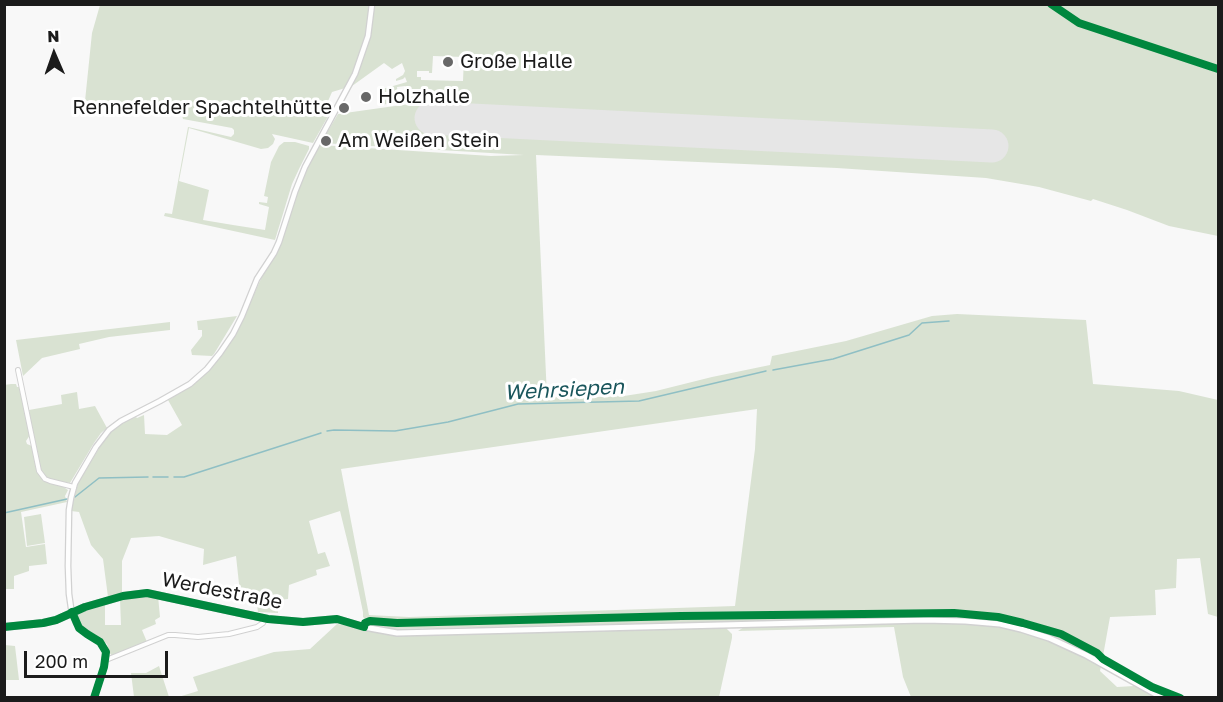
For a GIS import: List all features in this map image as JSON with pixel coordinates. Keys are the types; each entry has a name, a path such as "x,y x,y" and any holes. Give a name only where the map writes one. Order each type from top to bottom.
{"main road":[{"name":"Werdestraße","path":"4,627 56,620 72,612 123,596 147,592 265,619 303,622 337,619 397,633 904,620 965,621 1000,624 1043,636 1070,647 1163,698"}],"street":[{"path":"94,698 106,660 106,652 102,644 83,631 76,623 72,612 68,555 70,504 74,487 96,447 112,428 190,384 207,369 227,344 242,316 257,279 279,242 299,180 361,60 370,27 372,4"},
{"path":"18,370 39,471 42,477 50,482 74,487"},
{"path":"106,660 168,635 198,637 229,634 257,627 265,619"}],"green space":[{"path":"100,5 1218,5 1218,236 1169,226 1093,199 1091,201 1039,187 986,178 837,168 536,155 547,397 624,396 656,391 770,365 772,356 846,341 932,316 957,314 1086,320 1093,384 1179,391 1218,400 1218,617 1208,614 1200,558 1177,559 1176,588 1155,590 1156,615 1110,617 1103,656 1022,627 996,621 954,617 391,629 372,626 363,617 340,511 309,521 318,554 325,552 330,566 316,570 317,575 289,585 288,599 278,600 278,613 258,612 255,592 240,593 236,556 203,565 204,549 159,536 131,538 122,561 122,593 108,597 103,559 91,545 79,512 71,511 78,483 104,440 125,422 144,415 145,434 167,435 182,425 168,400 203,376 234,337 264,272 277,251 301,180 320,145 491,156 524,155 322,143 338,114 409,104 405,86 397,87 396,103 379,105 381,102 379,90 407,82 405,77 396,81 405,71 402,63 392,69 384,63 352,86 332,92 325,108 331,111 313,143 272,134 275,139 273,144 261,149 189,128 179,181 209,190 203,220 265,230 269,207 259,202 267,203 268,197 264,196 271,162 279,146 284,142 295,142 309,146 292,184 275,240 164,216 165,213 172,214 188,127 231,137 234,130 183,119 182,115 153,108 85,101 92,33","holes":["433,56 464,57 463,81 421,80 421,77 417,77 417,71 432,73","757,409 755,449 735,606 409,617 369,615 341,469"]},
{"path":"237,316 212,356 192,355 191,350 202,336 202,330 198,330 197,321"},
{"path":"170,322 170,330 109,337 79,344 80,349 42,358 23,376 16,340"},
{"path":"16,384 20,387 30,435 26,441 32,446 38,471 44,480 68,490 65,496 67,502 21,512 26,547 45,544 47,564 29,566 29,571 14,576 14,589 4,589 4,385"},
{"path":"77,392 79,409 95,406 107,428 94,443 70,483 53,481 46,478 39,468 29,410 62,404 61,395"},
{"path":"41,514 45,543 27,546 24,517"},
{"path":"138,595 158,596 160,617 155,620 156,624 142,630 147,642 112,656 107,644 84,628 77,616 79,612 105,605 105,625 121,625 120,599"},
{"path":"938,622 985,625 1041,638 1101,666 1100,671 1117,687 1134,686 1157,697 911,697 903,677 894,627 738,631 744,627"},
{"path":"337,624 388,635 725,627 732,634 732,638 719,697 175,698 198,691 193,677 274,652 310,649"},
{"path":"5,645 15,646 19,680 5,680"},
{"path":"159,666 169,697 134,697 131,673 146,673"}],"waterway":[{"name":"Wehrsiepen","path":"773,370 833,359 909,335 922,323 949,321"},
{"name":"Wehrsiepen","path":"327,431 395,431 448,422 518,404 639,401 766,371"},
{"name":"Wehrsiepen","path":"174,477 184,477 321,433"},
{"name":"Wehrsiepen","path":"75,497 99,478 148,477"},
{"name":"Wehrsiepen","path":"153,477 168,477"},
{"name":"Wehrsiepen","path":"4,513 67,499"}],"runway":[{"path":"431,118 992,146"}],"cycle path":[{"path":"1051,4 1079,23 1218,69"},
{"path":"4,627 56,620 85,607 123,596 147,593 268,619 303,622 337,619 364,627 365,623 370,621 397,623 681,616 954,613 998,617 1061,634 1152,687 1180,698"},
{"path":"72,612 79,628 100,642 106,652 104,667 94,698"}],"place":[{"name":"Große Halle","path":"448,62"},
{"name":"Holzhalle","path":"366,97"},
{"name":"Rennefelder Spachtelhütte","path":"344,108"},
{"name":"Am Weißen Stein","path":"326,141"}]}
